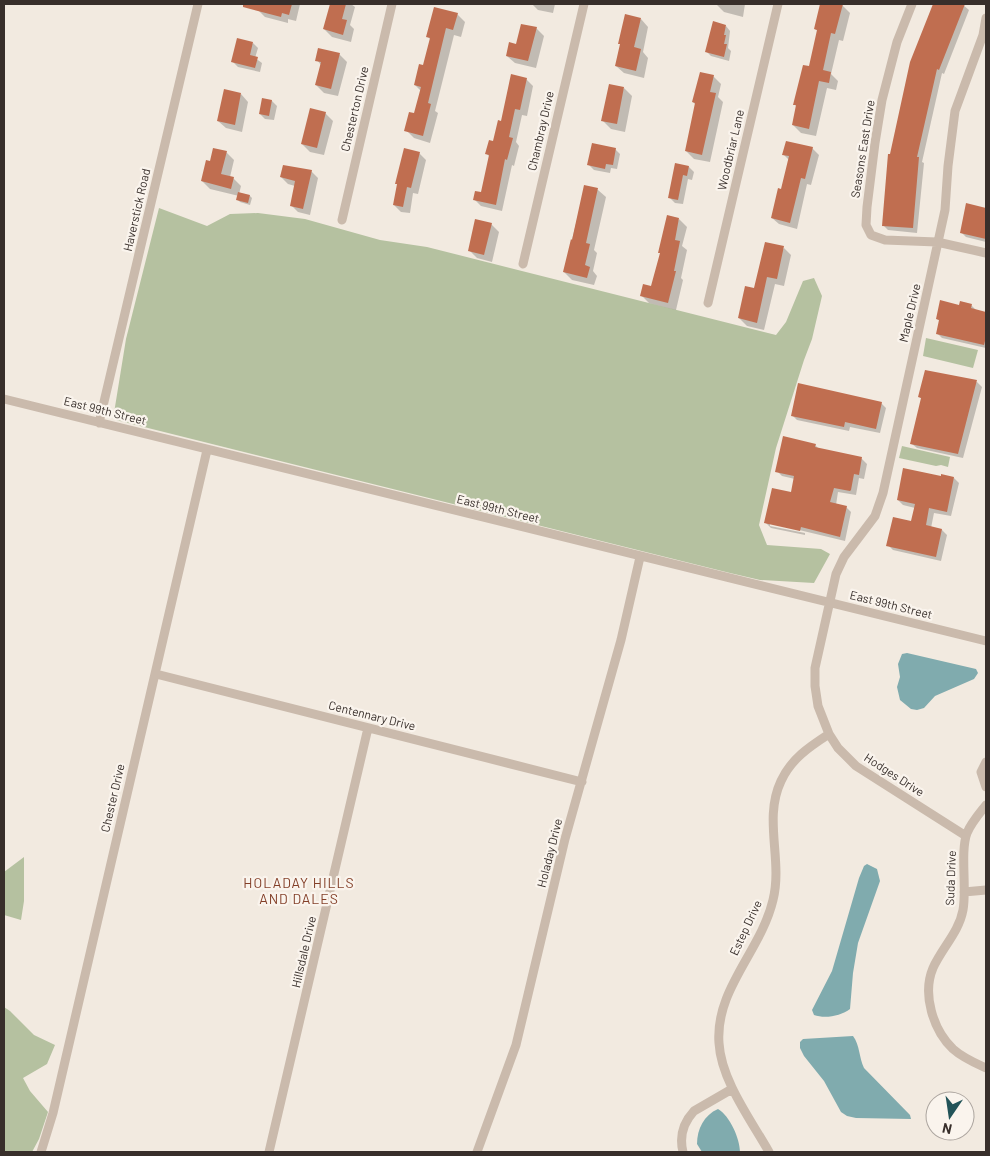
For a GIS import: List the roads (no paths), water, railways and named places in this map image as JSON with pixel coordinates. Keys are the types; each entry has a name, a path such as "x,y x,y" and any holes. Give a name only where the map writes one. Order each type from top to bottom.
{"street":[{"name":"Haverstick Road","path":"99,423 198,4"},
{"name":"Chesterton Drive","path":"342,220 392,4"},
{"name":"Chambray Drive","path":"523,264 584,4"},
{"name":"Woodbriar Lane","path":"708,303 778,4"},
{"name":"Seasons East Drive","path":"912,4 897,42 882,100 866,225 871,235 885,240 937,242 986,253"},
{"name":"Maple Drive","path":"828,602 836,574 844,556 875,516 883,493 945,210 955,111 983,35 986,18"},
{"name":"East 99th Street","path":"4,399 986,641"},
{"name":"Chester Drive","path":"41,1152 53,1113 207,450"},
{"name":"Holaday Drive","path":"477,1152 516,1045 565,839 621,640 640,557"},
{"name":"Hodges Drive","path":"828,602 816,658 814,677 818,706 828,734 838,748 856,766 966,836"},
{"name":"Centennary Drive","path":"156,674 582,782"},
{"name":"Hillsdale Drive","path":"269,1152 368,728"},
{"name":"Estep Drive","path":"769,1152 732,1089 722,1066 719,1022 726,999 760,932 773,901 776,874 772,824 774,799 780,781 794,760 811,745 828,734"},
{"path":"986,762 981,772 986,787"},
{"path":"966,836 972,823 985,808"},
{"name":"Suda Drive","path":"966,836 963,909 960,921 932,972 929,988 930,1003 936,1025 949,1044 968,1060 986,1068"},
{"path":"964,892 986,890"},
{"path":"683,1152 682,1133 690,1115 732,1089"}],"water":[{"path":"907,653 976,669 978,673 974,679 935,696 924,708 911,709 900,700 897,687 900,677 898,664 902,654"},
{"path":"867,864 877,869 880,881 858,943 850,1009 833,1016 823,1017 814,1015 812,1010 832,971 859,878 864,866"},
{"path":"853,1036 857,1043 864,1068 910,1115 911,1119 856,1118 847,1116 841,1112 824,1081 800,1048 800,1042 803,1039"},
{"path":"718,1109 734,1128 740,1152 702,1152 697,1144 698,1133 702,1123"}],"district":[{"name":"HOLADAY HILLS AND DALES","path":"299,892"}]}
